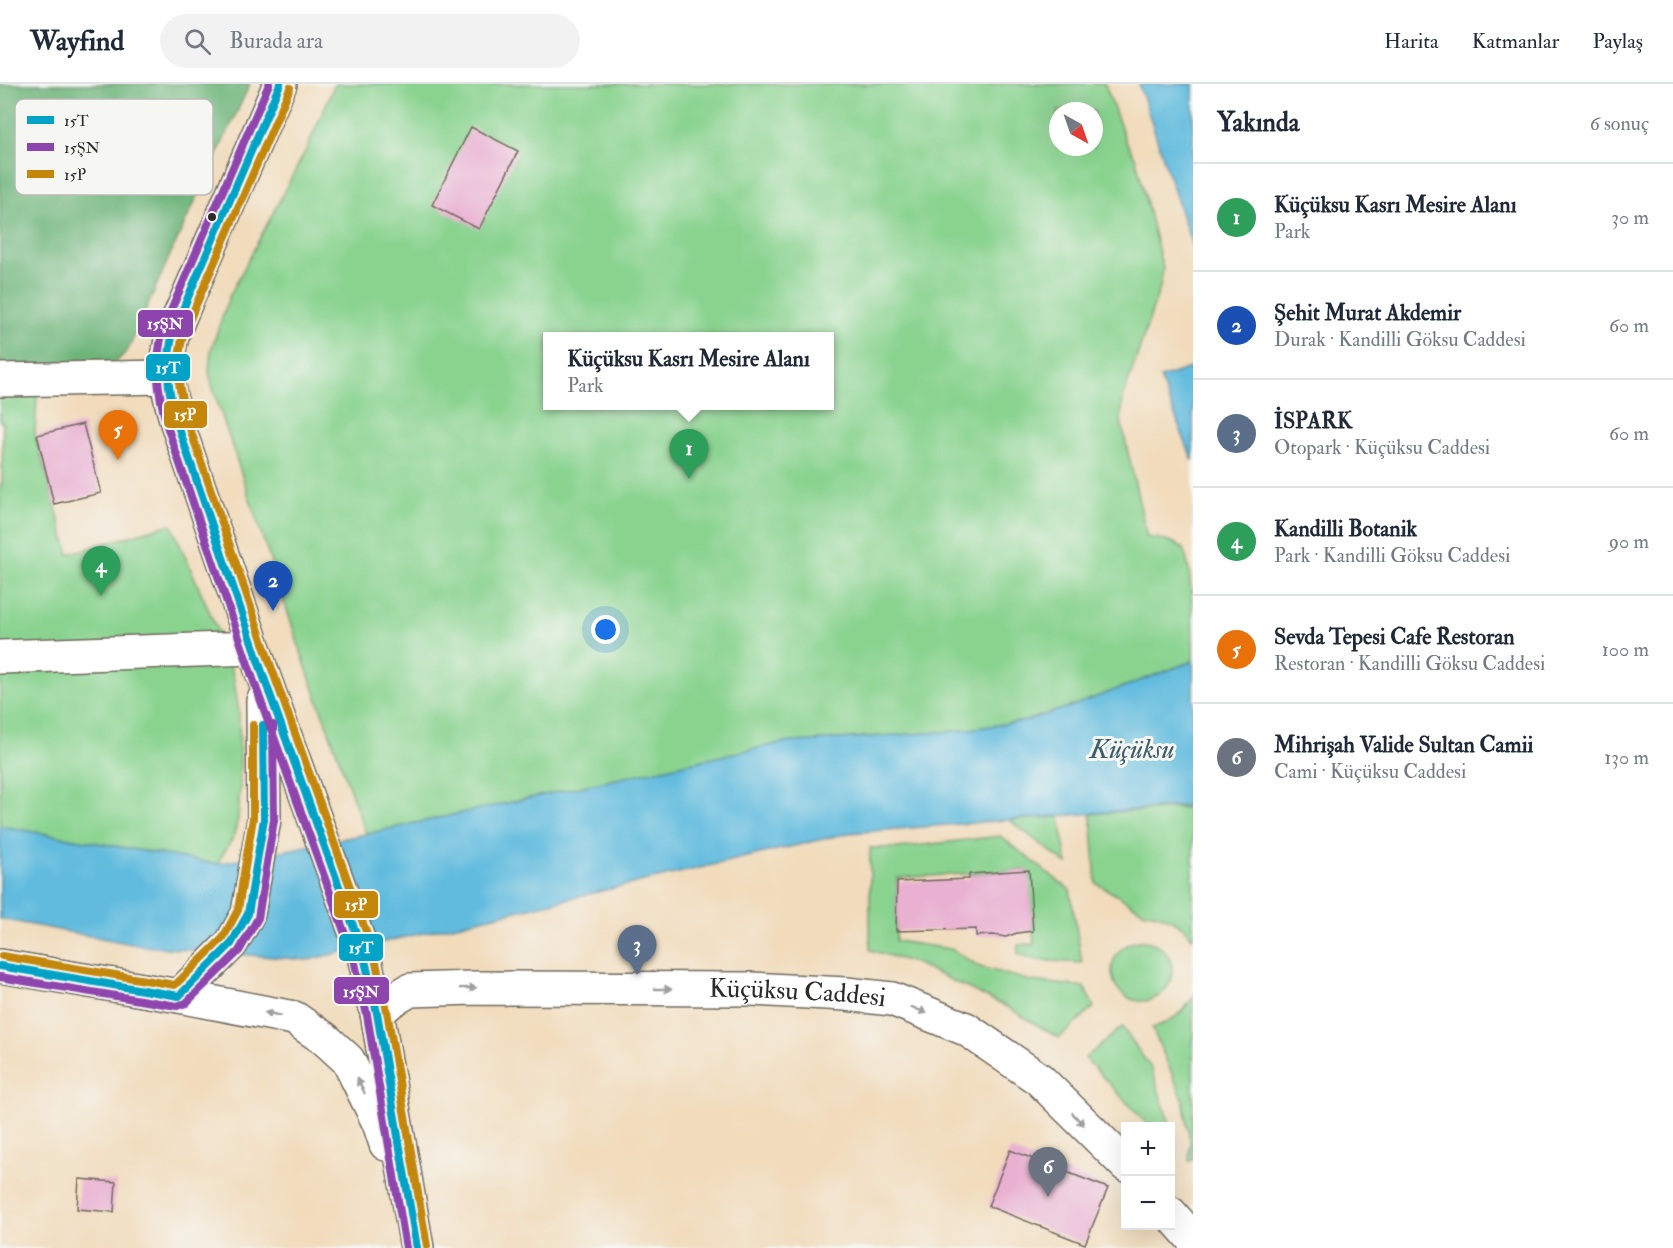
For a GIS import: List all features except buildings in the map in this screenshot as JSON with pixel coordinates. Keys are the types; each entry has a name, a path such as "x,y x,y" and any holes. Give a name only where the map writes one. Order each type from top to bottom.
{"main road":[{"path":"280,84 173,332 166,357 166,377 177,423 258,662 364,956 417,1244"},
{"path":"0,380 166,377"},
{"path":"0,657 258,662"},
{"path":"179,996 231,944 248,914 264,819 258,662"},
{"path":"0,966 294,1018 325,1039 348,1060 379,1123 417,1244"},
{"name":"Küçüksu Caddesi","path":"376,1013 410,990 474,988 751,989 892,999 966,1029 1039,1079 1121,1161"},
{"path":"1175,1219 1193,1239"}],"green space":[{"path":"0,84 250,84 213,163 213,99 15,99 15,195 198,195 128,350 115,363 0,367"},
{"path":"335,84 1105,84 1126,142 1136,159 1163,269 1160,287 1123,398 1121,421 1147,537 1166,540 1180,546 1186,558 1192,602 1193,661 1025,721 956,731 781,743 366,834 308,673 213,389 209,372 211,350 229,297 306,150"},
{"path":"37,394 35,435 69,554 171,524 221,638 233,675 239,713 240,787 238,819 233,838 217,864 0,826 0,485 2,484 3,422 0,422 0,396"},
{"path":"1193,807 1192,938 1176,922 1161,915 1143,911 1096,883 1091,814"},
{"path":"1060,817 1067,864 1009,820"},
{"path":"1000,836 1070,890 1082,963 1036,960 1018,954 1018,945 1034,944 1028,870 897,878 896,941 951,949 980,967 1031,981 1084,987 1094,1007 1059,1038 1007,1007 917,964 870,950 870,848 897,848"},
{"path":"1142,941 1159,946 1167,954 1172,971 1167,988 1159,996 1142,1001 1125,996 1117,988 1112,971 1117,954 1125,946"},
{"path":"1193,997 1193,1160 1189,1161 1190,1141 1183,1099 1152,1028 1176,1017"},
{"path":"1122,1027 1151,1068 1169,1122 1145,1122 1085,1058"}],"water":[{"path":"1139,84 1193,84 1193,249"},
{"path":"1193,367 1193,461 1160,378"},
{"name":"Küçüksu","path":"1193,661 1193,805 849,833 308,960 143,946 0,919 0,826 217,864 366,834 781,743 956,731 1025,721"}],"transit line":[{"name":"15ŞN","path":"269,84 163,329 158,355 159,389 167,426 253,679 354,959 367,1015 406,1248"},
{"name":"15T","path":"280,84 173,332 168,367 169,388 177,423 263,675 364,956 377,1013 417,1248"},
{"name":"15P","path":"290,88 183,335 178,368 181,398 273,672 374,954 387,1011 427,1246"},
{"name":"15P","path":"2,956 175,985 223,938 238,910 253,818 253,725"},
{"name":"15T","path":"0,966 179,996 231,944 248,914 264,819 263,725"},
{"name":"15ŞN","path":"0,977 177,1006 186,1003 239,951 258,918 274,820 273,725"}],"place":[{"name":"Sevda Tepesi Cafe Restoran","path":"118,460"},
{"name":"Küçüksu Kasrı Mesire Alanı","path":"689,479"},
{"name":"Kandilli Botanik","path":"101,596"},
{"name":"Şehit Murat Akdemir","path":"273,611"},
{"name":"İSPARK","path":"637,975"},
{"name":"Mihrişah Valide Sultan Camii","path":"1048,1197"}]}
